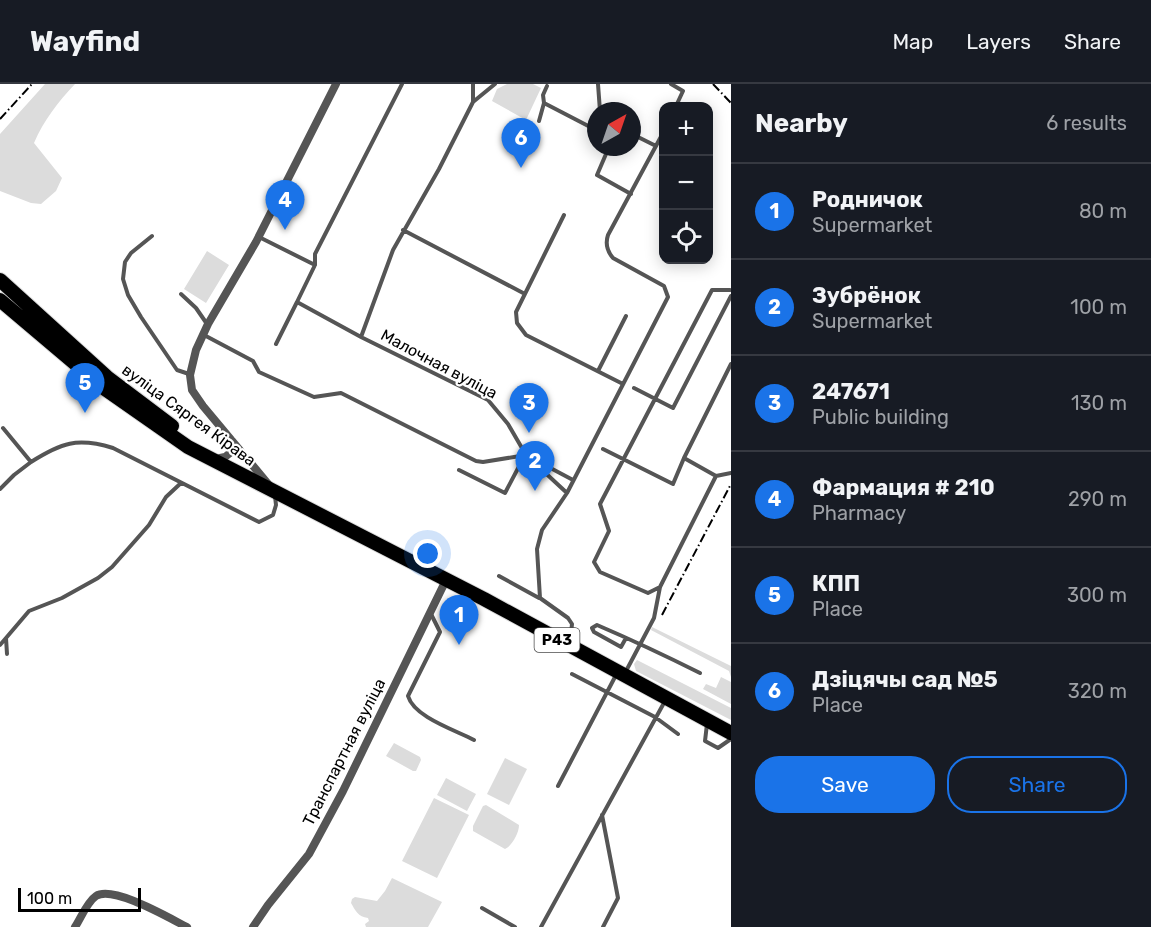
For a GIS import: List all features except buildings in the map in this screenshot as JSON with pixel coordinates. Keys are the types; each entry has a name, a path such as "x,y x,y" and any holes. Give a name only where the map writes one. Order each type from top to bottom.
{"main road":[{"name":"вуліца Сяргея Кірава","path":"0,280 107,377 172,426 220,458 253,474 275,492 446,580 731,733"},
{"name":"вуліца Сяргея Кірава","path":"0,300 66,358 150,422 188,447 253,474"}],"street":[{"path":"253,474 231,439 202,406 192,390 190,375 196,350 207,324 259,237 336,84"},
{"path":"220,458 230,453 231,439"},
{"name":"Транспартная вуліца","path":"253,927 309,854 343,791 446,580"},
{"path":"75,927 91,900 107,892 123,897 187,927"}],"lane":[{"path":"276,344 315,265 315,254 402,84"},
{"name":"Малочная вуліца","path":"472,84 473,102 439,169 389,258 361,337 488,400 508,424 526,455"},
{"path":"473,102 495,84"},
{"path":"598,84 599,102"},
{"path":"671,84 683,91 678,102"},
{"path":"539,121 546,85"},
{"path":"544,103 587,125"},
{"path":"641,138 656,146"},
{"path":"540,598 537,562 538,540 542,530 567,493 668,297 664,286 618,262 609,253 607,244 608,235 659,140"},
{"path":"605,156 597,175 631,194"},
{"path":"564,215 516,312 516,318 522,332 623,384"},
{"path":"403,230 525,294"},
{"path":"152,236 130,253 124,262 125,287 141,318 177,370 190,375"},
{"path":"259,237 315,265"},
{"path":"634,388 654,398 674,408 731,292 712,290 654,398 622,459 600,504 609,531 594,562 600,572 648,593 660,587"},
{"path":"181,294 196,308 207,324"},
{"path":"297,302 361,337"},
{"path":"598,371 626,315"},
{"path":"203,334 253,361 259,372 314,397 341,393 476,461 483,462 526,455 573,480"},
{"path":"603,449 673,484 731,364"},
{"path":"3,428 31,462"},
{"path":"0,489 31,462 62,445 94,442 113,448 259,522 273,515 276,505 275,492"},
{"path":"459,470 505,493 526,455"},
{"path":"526,455 567,493"},
{"path":"684,459 716,476 731,473"},
{"path":"558,786 607,693 621,675 654,618 660,587 716,476"},
{"path":"0,645 29,611 71,593 112,567 149,525 166,497 181,483"},
{"path":"499,576 540,598 568,618 572,624 569,647"},
{"path":"430,613 440,632 408,696 418,711 474,740"},
{"path":"626,638 621,647 594,633 592,628 597,625 640,644 700,673"},
{"path":"6,638 7,654"},
{"path":"572,674 655,717 678,734"},
{"path":"540,927 667,698"},
{"path":"708,720 705,741 718,748 731,739"},
{"path":"602,815 618,897 603,927"},
{"path":"482,908 515,927"}],"shaded area":[{"path":"45,84 75,84 52,112 34,143 62,178 56,191 41,204 31,203 0,191 0,134"},
{"path":"507,84 533,84 541,88 526,120 492,101 497,89"},
{"path":"207,251 229,265 206,303 184,289"},
{"path":"652,627 731,666 731,677 729,671 651,630"},
{"path":"637,660 731,708 731,720 636,671 634,664"},
{"path":"721,677 731,682 731,704 703,689 706,684 716,688"},
{"path":"394,743 420,757 416,771 386,756"},
{"path":"505,758 527,769 509,805 487,794"},
{"path":"446,778 476,794 467,811 437,795"},
{"path":"434,798 469,815 437,878 402,861"},
{"path":"486,805 519,825 515,839 505,849 473,831 473,826 483,806"},
{"path":"392,878 442,902 428,927 366,927 368,918 357,913 351,903 352,899 355,897 377,901"}],"railway":[{"path":"0,119 32,84"},
{"path":"713,84 731,103"},
{"path":"662,615 731,484"}],"place":[{"name":"Дзіцячы сад №5","path":"521,168"},
{"name":"Фармация # 210","path":"285,230"},
{"name":"КПП","path":"85,413"},
{"name":"247671","path":"529,433"},
{"name":"Зубрёнок","path":"535,491"},
{"name":"Родничок","path":"459,645"}]}
